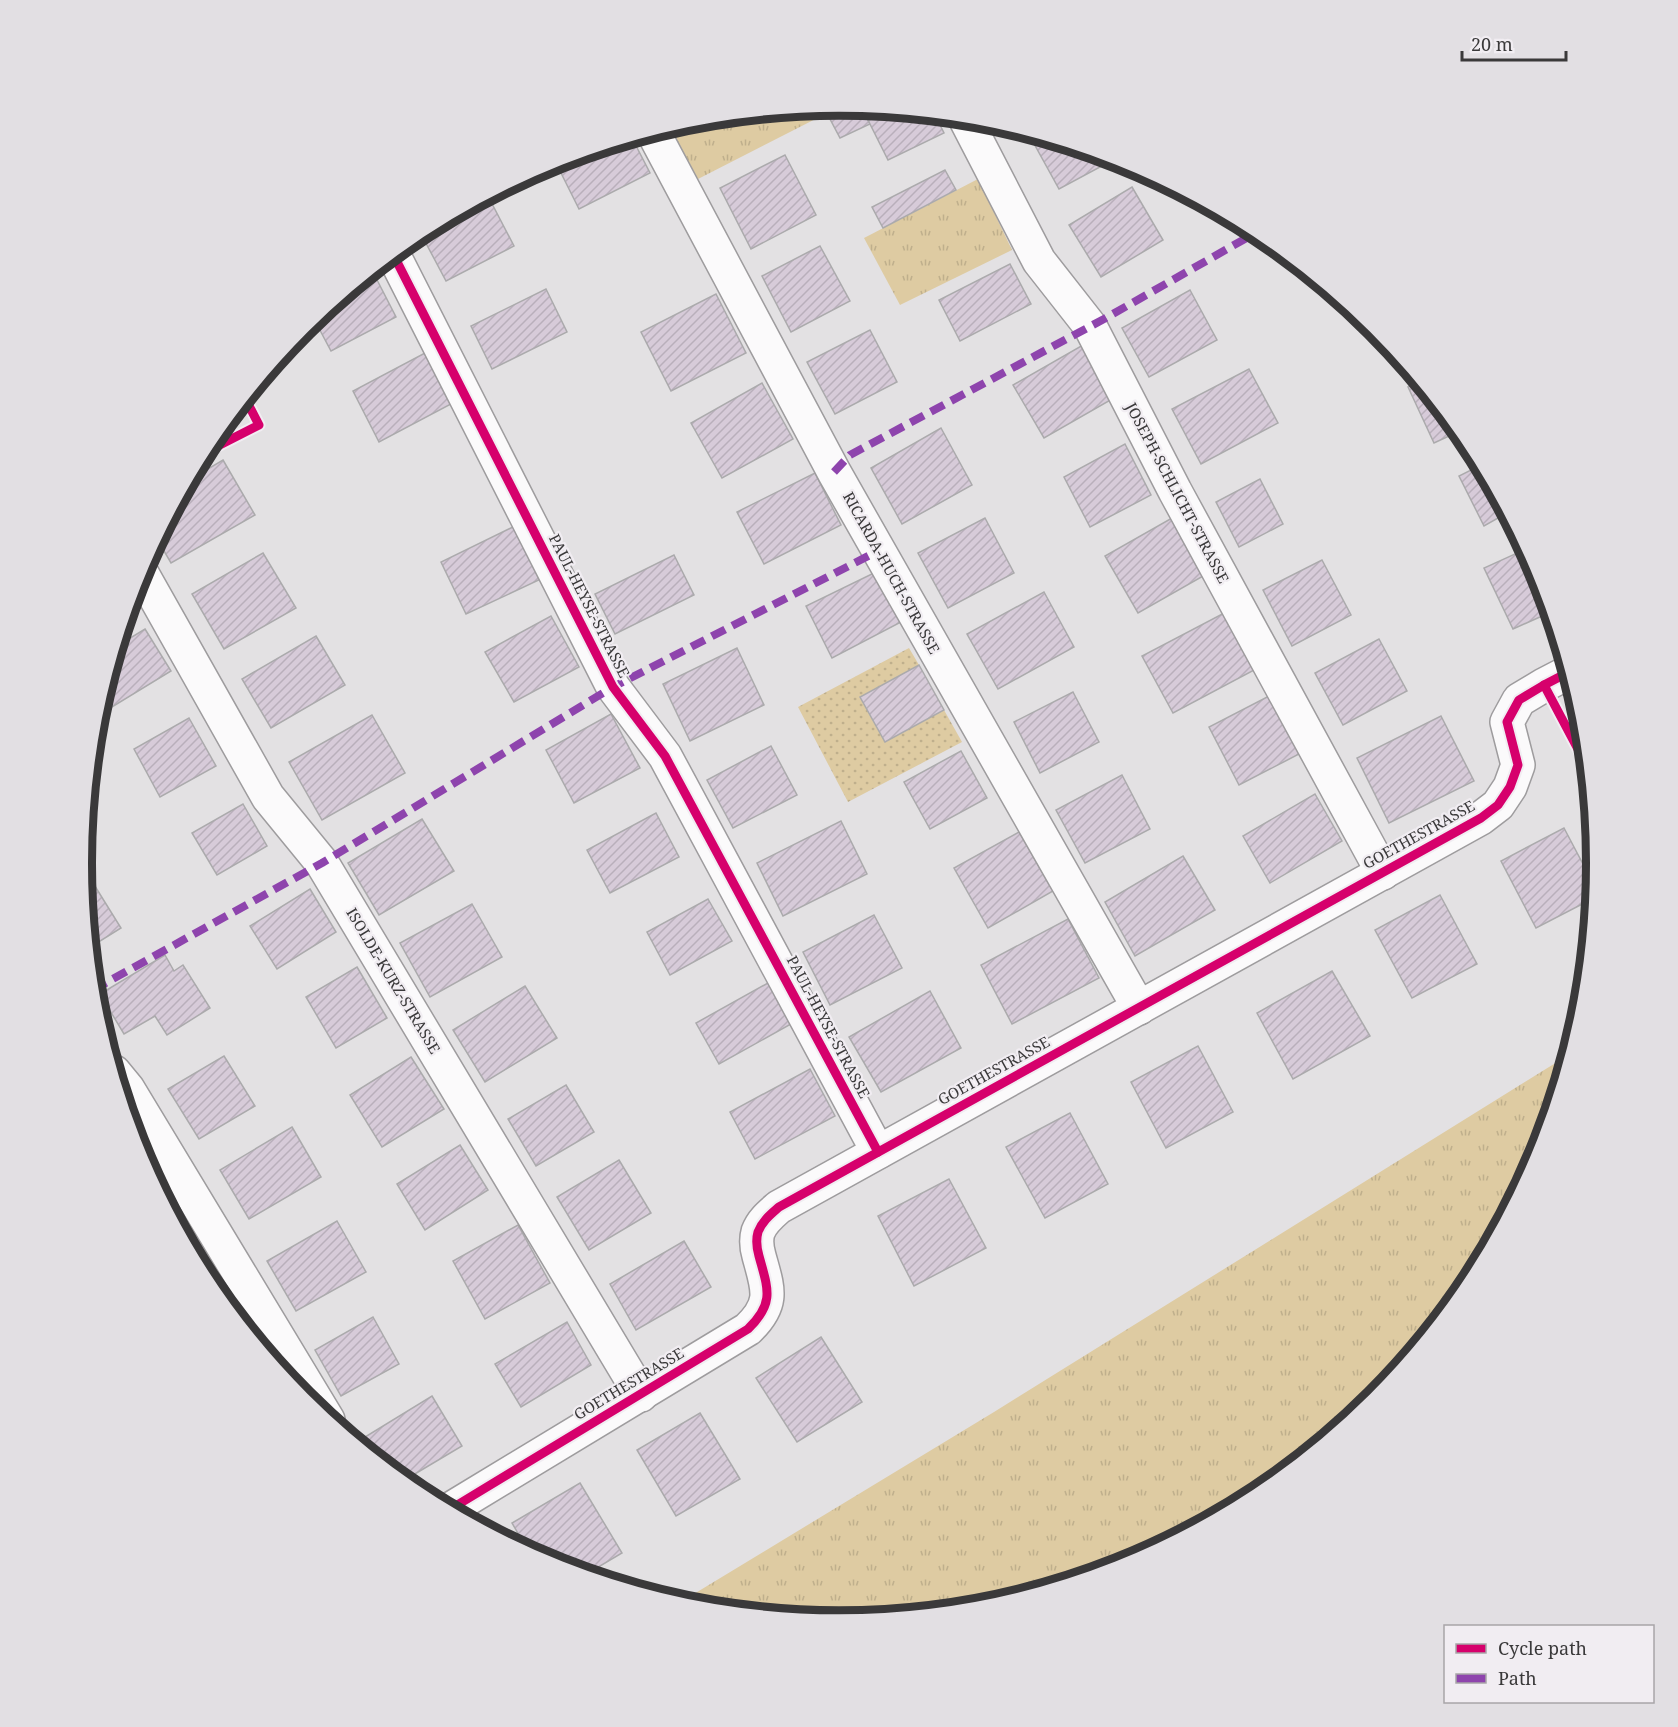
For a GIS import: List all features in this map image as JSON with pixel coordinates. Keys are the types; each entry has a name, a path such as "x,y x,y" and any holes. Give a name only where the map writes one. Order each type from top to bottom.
{"street":[{"name":"JOSEPH-SCHLICHT-STRASSE","path":"970,127 1039,261 1090,326 1175,491 1383,873"},
{"name":"RICARDA-HUCH-STRASSE","path":"657,138 839,482 1139,1008"},
{"name":"PAUL-HEYSE-STRASSE","path":"397,261 613,687 666,756 878,1152"},
{"name":"ISOLDE-KURZ-STRASSE","path":"146,581 268,797 322,862 641,1395"},
{"name":"GOETHESTRASSE","path":"456,1506 748,1329 761,1317 767,1301 767,1288 757,1234 766,1219 779,1207 1481,818 1498,805 1510,787 1518,765 1507,723 1519,700 1562,676"},
{"path":"126,1086 313,1394"}],"green space":[{"path":"820,117 698,179 674,134 741,122"},
{"path":"978,179 1012,250 900,305 864,238"},
{"path":"909,648 919,665 861,697 885,742 944,710 962,742 848,802 798,707"},
{"path":"1560,1060 1530,1150 1509,1194 1461,1279 1432,1319 1368,1392 1332,1426 1294,1457 1213,1511 1170,1534 1079,1571 1032,1586 937,1605 839,1611 741,1605 690,1596 994,1412"}],"building":[{"path":"836,116 869,117 870,124 840,138 830,119"},
{"path":"867,118 939,122 944,133 888,160"},
{"path":"1033,141 1104,165 1059,189"},
{"path":"635,144 650,173 579,209 560,171"},
{"path":"785,155 816,215 751,249 720,188"},
{"path":"945,170 956,190 883,228 872,207"},
{"path":"1132,187 1163,240 1101,277 1069,225"},
{"path":"491,202 514,246 446,281 425,241"},
{"path":"820,246 850,301 791,332 762,276"},
{"path":"1010,264 1031,304 960,341 939,300"},
{"path":"376,277 396,317 331,351 318,327"},
{"path":"546,289 567,332 492,369 471,326"},
{"path":"1190,290 1217,340 1149,377 1122,328"},
{"path":"716,294 746,353 671,391 641,332"},
{"path":"870,330 897,382 835,414 807,362"},
{"path":"1083,345 1114,398 1044,438 1013,385"},
{"path":"425,353 451,404 379,442 353,391"},
{"path":"1249,369 1278,423 1201,464 1172,409"},
{"path":"762,383 793,439 722,478 691,423"},
{"path":"1413,385 1452,435 1434,443 1408,387"},
{"path":"941,428 972,485 902,524 871,468"},
{"path":"1125,444 1151,495 1090,527 1064,477"},
{"path":"223,460 255,515 171,563 162,548 203,472"},
{"path":"1473,469 1500,517 1484,526 1459,476"},
{"path":"815,473 841,525 764,564 737,512"},
{"path":"1260,479 1283,524 1239,547 1216,502"},
{"path":"985,518 1014,573 948,608 918,553"},
{"path":"1172,518 1205,575 1138,613 1105,556"},
{"path":"515,526 541,579 466,614 441,562"},
{"path":"1518,552 1544,615 1513,629 1484,568"},
{"path":"263,553 296,608 224,649 192,594"},
{"path":"674,555 694,595 615,634 595,594"},
{"path":"1322,560 1351,615 1292,646 1263,590"},
{"path":"878,571 903,621 832,658 806,606"},
{"path":"1044,592 1074,647 998,689 967,634"},
{"path":"1228,611 1258,668 1173,713 1142,656"},
{"path":"551,616 579,667 514,702 485,652"},
{"path":"145,629 171,671 112,707 109,703 126,641"},
{"path":"316,636 345,685 271,728 242,679"},
{"path":"1379,639 1407,691 1343,725 1315,673"},
{"path":"737,648 764,705 690,741 663,684"},
{"path":"919,665 944,710 885,742 860,697"},
{"path":"1073,692 1099,742 1040,773 1014,722"},
{"path":"1271,695 1301,753 1239,785 1209,727"},
{"path":"611,714 640,768 574,803 546,750"},
{"path":"372,715 405,773 322,820 289,762"},
{"path":"1441,716 1474,781 1389,823 1357,758"},
{"path":"189,718 216,766 160,797 134,749"},
{"path":"771,746 797,795 733,828 707,780"},
{"path":"961,751 987,798 930,829 904,782"},
{"path":"1122,775 1150,829 1085,863 1056,810"},
{"path":"1315,794 1342,841 1270,883 1243,836"},
{"path":"243,804 267,846 217,875 192,833"},
{"path":"656,813 679,857 610,893 587,850"},
{"path":"422,819 454,871 379,915 348,863"},
{"path":"841,821 867,874 783,916 757,863"},
{"path":"1564,828 1586,870 1585,903 1536,928 1501,861"},
{"path":"1019,832 1053,891 988,928 954,868"},
{"path":"1183,856 1215,910 1135,956 1105,902"},
{"path":"92,883 121,928 96,943 93,912"},
{"path":"310,889 336,932 277,969 250,926"},
{"path":"1440,895 1477,964 1412,998 1375,930"},
{"path":"708,899 732,941 670,975 647,932"},
{"path":"472,904 502,957 430,997 400,943"},
{"path":"874,915 902,968 830,1005 803,952"},
{"path":"1068,919 1099,978 1012,1024 981,965"},
{"path":"165,955 174,971 183,965 210,1008 167,1035 155,1016 124,1034 105,1002 103,992"},
{"path":"357,967 387,1018 336,1048 306,997"},
{"path":"1332,971 1370,1036 1293,1079 1257,1013"},
{"path":"768,983 791,1024 719,1064 696,1023"},
{"path":"525,986 557,1038 485,1082 453,1030"},
{"path":"930,991 961,1048 881,1092 849,1037"},
{"path":"1198,1046 1233,1112 1166,1148 1131,1082"},
{"path":"224,1056 255,1106 199,1139 168,1089"},
{"path":"411,1057 444,1109 382,1147 350,1095"},
{"path":"810,1069 835,1116 755,1159 730,1112"},
{"path":"566,1085 594,1132 536,1166 508,1119"},
{"path":"1070,1113 1108,1184 1045,1218 1006,1147"},
{"path":"292,1127 321,1177 249,1219 220,1170"},
{"path":"460,1145 488,1190 425,1230 397,1184"},
{"path":"619,1160 651,1213 589,1250 557,1197"},
{"path":"949,1179 986,1248 914,1286 878,1216"},
{"path":"337,1221 366,1272 296,1311 267,1261"},
{"path":"518,1225 550,1283 485,1319 453,1261"},
{"path":"684,1241 711,1287 636,1330 610,1284"},
{"path":"229,1283 257,1332 246,1319 222,1286"},
{"path":"373,1317 399,1364 341,1396 315,1350"},
{"path":"567,1322 591,1365 521,1407 495,1364"},
{"path":"821,1337 862,1402 797,1442 756,1378"},
{"path":"432,1396 462,1446 411,1476 370,1446 365,1437"},
{"path":"700,1413 740,1479 676,1516 637,1450"},
{"path":"580,1483 622,1553 595,1569 522,1540 512,1523"}],"marked path":[{"path":"834,472 850,455 1104,319 1247,238"},
{"path":"102,985 322,863 613,687 878,551"}],"cycle path":[{"path":"397,261 613,687 665,756 878,1152"},
{"path":"219,445 259,425 249,405"},
{"path":"456,1506 748,1329 757,1320 766,1303 767,1295 758,1250 758,1232 764,1221 779,1207 1481,818 1498,805 1510,787 1518,765 1507,722 1519,700 1562,676"},
{"path":"1544,685 1577,747"}]}
